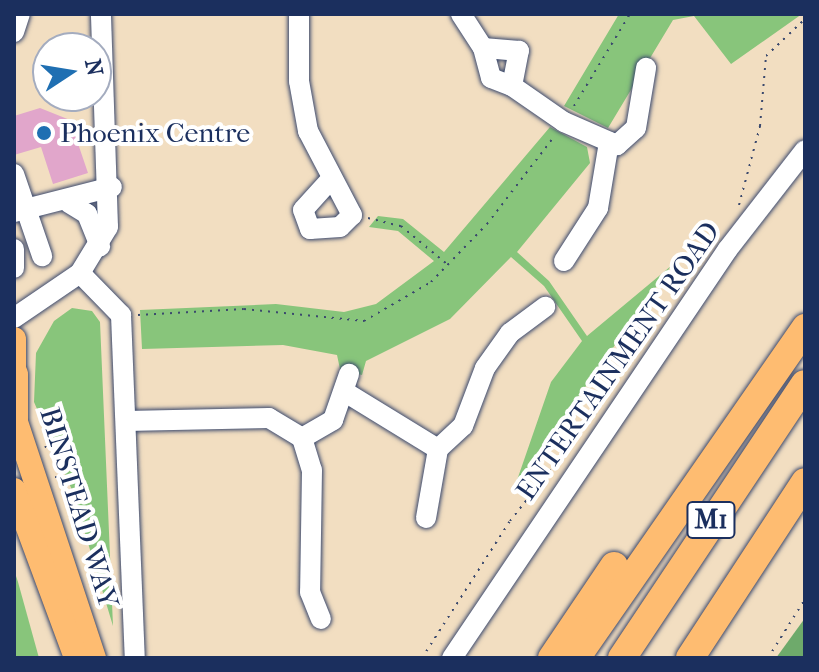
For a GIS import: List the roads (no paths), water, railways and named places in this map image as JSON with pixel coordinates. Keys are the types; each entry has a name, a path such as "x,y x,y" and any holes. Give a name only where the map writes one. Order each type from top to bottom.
{"highway":[{"path":"576,658 659,533 805,328"},
{"name":"M1","path":"622,658 805,384"},
{"name":"M1","path":"690,658 805,482"},
{"path":"552,658 632,544 659,533"}],"main road":[{"name":"BINSTEAD WAY","path":"14,339 16,422 94,658"},
{"name":"BINSTEAD WAY","path":"14,490 76,658"}],"street":[{"path":"14,32 20,14"},
{"path":"14,318 80,273 100,247 112,187 101,14"},
{"path":"299,14 301,104 331,179 352,215 340,227 305,225 303,210 331,179"},
{"path":"461,14 483,48 494,83 512,86 564,122 609,142 626,141 636,128 646,68"},
{"path":"483,48 519,51 512,86"},
{"path":"564,261 598,208 609,142"},
{"name":"ENTERTAINMENT ROAD","path":"452,658 728,249 805,150"},
{"path":"14,174 20,211 42,256"},
{"path":"20,211 69,203 112,187"},
{"path":"69,203 87,214 100,247"},
{"path":"14,249 14,268"},
{"path":"80,273 121,315 135,658"},
{"path":"426,518 427,477 438,449 463,426 485,368 510,333 545,307"},
{"path":"302,438 333,420 347,383 438,449"},
{"path":"126,421 269,418 302,438 312,470 310,592 321,619"},
{"name":"ENTERTAINMENT ROAD","path":"468,658 486,610"}],"place":[{"name":"Phoenix Centre","path":"44,133"}]}
